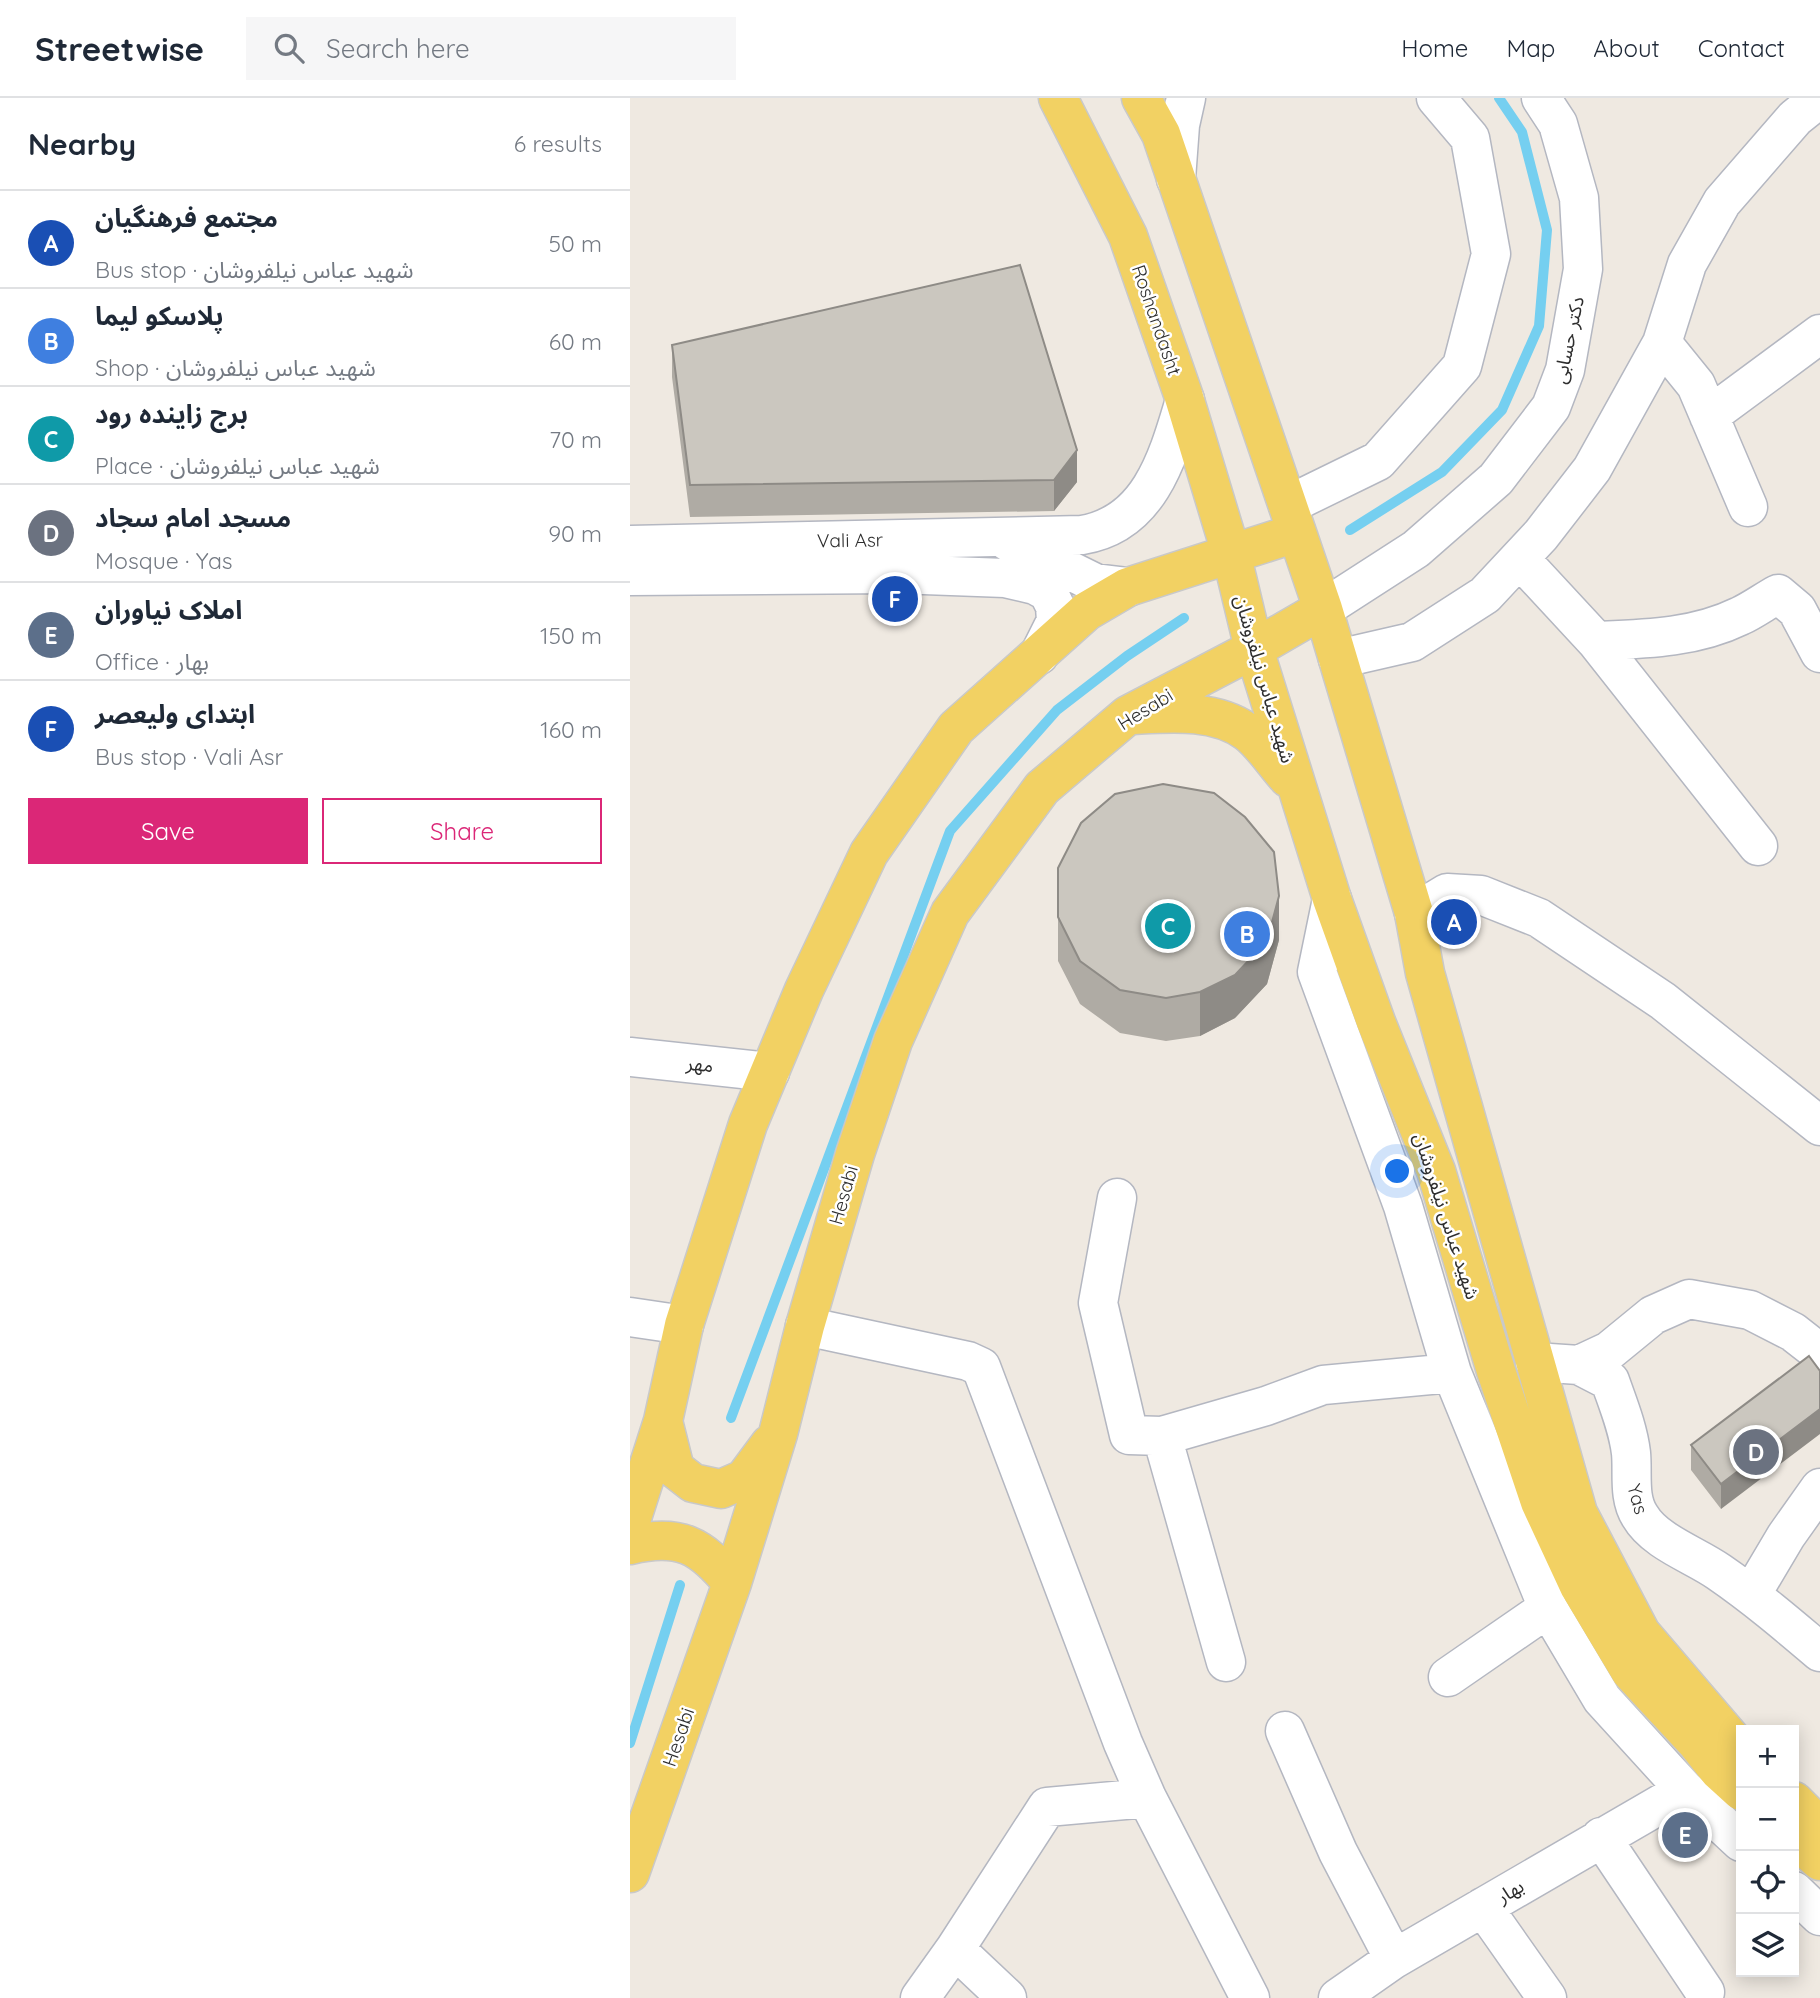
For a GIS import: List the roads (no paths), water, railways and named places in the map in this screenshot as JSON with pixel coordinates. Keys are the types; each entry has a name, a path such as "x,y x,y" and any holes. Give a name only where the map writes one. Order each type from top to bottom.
{"main road":[{"name":"Roshandasht","path":"1058,98 1128,236 1185,400 1231,553"},
{"path":"1141,98 1161,134 1323,609 1414,914 1425,973 1578,1513 1641,1633 1736,1744"},
{"path":"630,1524 663,1421 684,1325 748,1124 804,990 869,853 956,728 1087,611 1128,587 1231,553 1292,519"},
{"name":"شهید عباس نیلفروشان","path":"1231,553 1254,649 1332,899 1436,1171 1496,1371 1541,1502 1579,1586 1630,1671 1719,1771 1739,1788"},
{"name":"Hesabi","path":"630,1873 732,1583 778,1434 805,1326 855,1154 893,1041 950,913 1042,788 1128,715 1254,649 1323,609"},
{"path":"1128,715 1175,713 1216,717 1247,732 1298,789"},
{"path":"1362,982 1380,1005 1397,1013 1413,1009 1420,997 1425,973"},
{"path":"663,1421 675,1469 694,1483 721,1489 744,1479 778,1434"},
{"path":"630,1545 653,1539 680,1542 706,1554 732,1583"},
{"path":"1799,1806 1820,1827"},
{"path":"1799,1842 1820,1861"}],"street":[{"path":"1176,180 1180,125 1186,98"},
{"path":"1292,519 1378,461 1462,366 1491,254 1470,138 1436,98"},
{"name":"دکتر حسابی","path":"1323,609 1416,549 1496,480 1551,407 1565,370 1583,269 1579,198 1558,124 1541,98"},
{"path":"1338,659 1412,642 1486,595 1541,535 1591,469 1662,343 1687,264 1722,202 1796,118 1820,98"},
{"path":"1709,416 1820,334"},
{"path":"1662,343 1696,385 1748,507"},
{"name":"Vali Asr","path":"630,545 1071,536 1095,533 1108,529 1130,514 1154,484 1167,458 1185,400"},
{"path":"993,537 1023,547 1095,583 1128,587"},
{"path":"1520,559 1596,641 1758,846"},
{"name":"Vali Asr","path":"630,576 897,574 1004,578 1035,585 1048,592 1055,606 1056,621 1039,656"},
{"path":"1596,641 1688,634 1739,616 1778,594 1797,610 1820,653"},
{"path":"1414,914 1447,893 1481,895 1539,918 1663,1001 1820,1126"},
{"path":"1332,899 1317,972 1403,1206 1452,1373 1548,1608 1602,1699 1685,1790 1736,1837"},
{"name":"مهر","path":"630,1057 770,1072"},
{"path":"1117,1198 1098,1303 1129,1435 1163,1436 1266,1406 1323,1385 1452,1373"},
{"path":"1579,1365 1609,1351 1653,1315 1689,1298 1750,1310 1793,1332 1820,1353"},
{"path":"630,1317 684,1325"},
{"path":"805,1326 968,1360 981,1367 1123,1743 1147,1798 1250,1998"},
{"name":"Yas","path":"1535,1362 1579,1365 1610,1381 1626,1424 1631,1452 1632,1492 1640,1516 1660,1537 1717,1570 1820,1652"},
{"path":"1163,1436 1226,1662"},
{"path":"1751,1595 1786,1536 1820,1488"},
{"path":"1448,1677 1548,1608"},
{"path":"1285,1731 1338,1852 1394,1959"},
{"name":"بهار","path":"1338,1998 1394,1959 1685,1790"},
{"path":"920,1998 1047,1807 1147,1798"},
{"path":"1601,1837 1705,1992"},
{"path":"1799,1896 1820,1916"},
{"path":"1483,1907 1547,1998"},
{"path":"955,1949 1007,1998"}],"waterway":[{"path":"1350,530 1442,472 1502,410 1539,326 1547,230 1522,132 1499,98"},
{"path":"731,1418 950,831 1057,710 1127,656 1184,618"},
{"path":"630,1743 680,1585"}],"place":[{"name":"ابتدای ولیعصر","path":"895,599"},
{"name":"مجتمع فرهنگیان","path":"1454,922"},
{"name":"برج زاینده رود","path":"1168,926"},
{"name":"پلاسکو لیما","path":"1247,934"},
{"name":"مسجد امام سجاد","path":"1756,1452"},
{"name":"املاک نیاوران","path":"1685,1835"}]}
